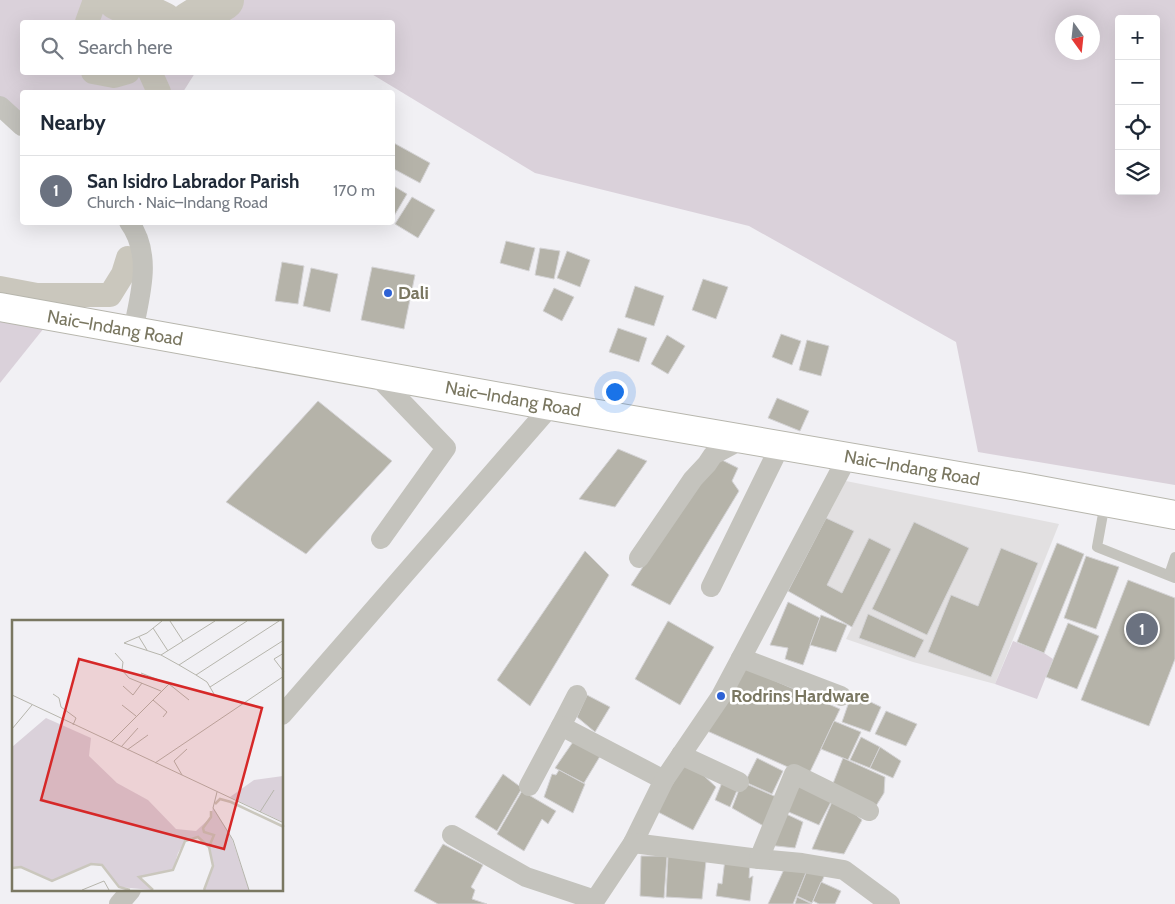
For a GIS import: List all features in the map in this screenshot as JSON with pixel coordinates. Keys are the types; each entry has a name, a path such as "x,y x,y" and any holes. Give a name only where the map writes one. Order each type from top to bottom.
{"main road":[{"name":"Naic–Indang Road","path":"0,307 1175,515"}],"street":[{"path":"0,106 20,124"},
{"path":"131,225 138,239 143,257 144,275 134,331"},
{"path":"375,374 446,448 381,539"},
{"path":"284,713 551,406"},
{"path":"639,558 693,479 713,455 743,439"},
{"path":"711,587 780,446"},
{"path":"452,835 526,877 604,902 664,780 721,696 847,458"},
{"path":"741,658 841,696"},
{"path":"529,786 577,695"},
{"path":"561,726 664,780"},
{"path":"681,755 739,782"},
{"path":"759,859 794,774 869,811"},
{"path":"633,843 802,863 844,870 890,904"},
{"path":"119,904 129,892"}],"lane":[{"path":"1105,502 1098,547 1172,577 1175,558"}],"shaded area":[{"path":"0,0 117,0 159,20 20,20 20,75 194,75 184,90 20,90 20,124 0,106"},
{"path":"224,0 1175,0 1175,485 978,452 956,342 749,226 535,173 373,75 395,75 395,20 192,20"},
{"path":"0,314 48,323 0,383"},
{"path":"846,481 1059,524 995,684 913,662 846,639 852,627 788,591"},
{"path":"1013,641 1044,653 1053,659 1037,699 995,684"}],"building":[{"path":"395,144 430,163 420,183 395,170"},
{"path":"395,187 407,194 395,214"},
{"path":"412,197 435,210 418,238 395,224"},
{"path":"506,241 535,248 529,271 500,263"},
{"path":"540,248 560,251 554,279 535,275"},
{"path":"567,251 590,260 580,287 557,278"},
{"path":"282,262 304,266 298,304 275,301"},
{"path":"372,267 415,275 404,329 361,320"},
{"path":"311,268 338,274 330,312 303,306"},
{"path":"703,279 728,287 716,319 692,310"},
{"path":"635,286 664,296 654,326 625,317"},
{"path":"554,288 574,297 562,321 543,311"},
{"path":"618,328 647,338 639,362 609,352"},
{"path":"781,334 801,341 792,365 772,357"},
{"path":"667,335 685,346 668,374 651,364"},
{"path":"807,340 829,346 821,376 799,370"},
{"path":"777,398 809,411 800,431 768,418"},
{"path":"318,401 392,461 306,554 226,502"},
{"path":"618,449 647,461 615,507 579,499"},
{"path":"718,458 738,468 732,481 739,491 670,605 631,585 701,478"},
{"path":"826,518 854,531 827,585 842,593 869,538 891,549 852,627 788,591"},
{"path":"914,522 969,548 927,635 872,609"},
{"path":"1057,543 1084,554 1044,653 1017,642"},
{"path":"1001,548 1038,563 991,677 928,652 951,595 978,606"},
{"path":"585,551 609,575 530,706 497,680"},
{"path":"1086,556 1119,567 1096,629 1064,618"},
{"path":"1128,580 1175,598 1175,659 1149,726 1081,700"},
{"path":"788,602 820,618 803,665 785,659 788,648 770,645"},
{"path":"868,614 924,640 915,658 859,638"},
{"path":"821,615 847,625 836,652 810,645"},
{"path":"668,621 714,647 680,705 635,679"},
{"path":"1068,623 1099,636 1077,689 1046,677"},
{"path":"741,666 840,709 808,776 705,730"},
{"path":"852,693 881,707 870,732 842,722"},
{"path":"587,695 610,707 595,732 577,717"},
{"path":"886,711 917,724 906,746 875,734"},
{"path":"834,721 861,732 848,760 821,749"},
{"path":"861,737 880,747 870,768 850,760"},
{"path":"575,739 602,753 584,783 555,768"},
{"path":"880,747 901,761 893,778 870,768"},
{"path":"757,758 783,771 772,794 745,782"},
{"path":"843,758 885,777 884,793 874,809 832,786"},
{"path":"687,760 716,787 693,830 656,811"},
{"path":"559,770 585,784 573,813 544,797 552,774 556,775"},
{"path":"503,774 522,788 497,831 475,817"},
{"path":"723,780 738,788 730,807 715,800"},
{"path":"796,780 834,796 819,825 784,810"},
{"path":"742,782 781,799 767,828 732,808"},
{"path":"522,791 556,811 548,824 542,819 524,851 497,834"},
{"path":"834,797 862,820 844,854 812,849"},
{"path":"782,812 803,822 795,848 767,845"},
{"path":"443,844 483,865 471,887 475,890 472,899 487,904 438,904 414,891"},
{"path":"641,856 667,856 664,898 640,896"},
{"path":"668,856 706,861 702,899 666,897"},
{"path":"725,859 750,863 749,878 753,876 750,901 716,896 718,883 722,884"},
{"path":"786,865 806,873 793,904 768,904"},
{"path":"809,865 827,870 812,903 797,896"},
{"path":"821,882 841,891 835,904 819,904 813,901"},
{"path":"797,897 812,904 795,904"}],"waterway":[{"path":"88,20 95,0"},
{"path":"117,0 159,20"},
{"path":"192,20 224,0"},
{"path":"109,75 118,75"},
{"path":"151,75 158,90"},
{"path":"0,288 37,295 110,295 123,274 128,258"}],"place":[{"name":"Dali","path":"388,293"},
{"name":"San Isidro Labrador Parish","path":"1142,629"},
{"name":"Rodrins Hardware","path":"721,696"}]}
